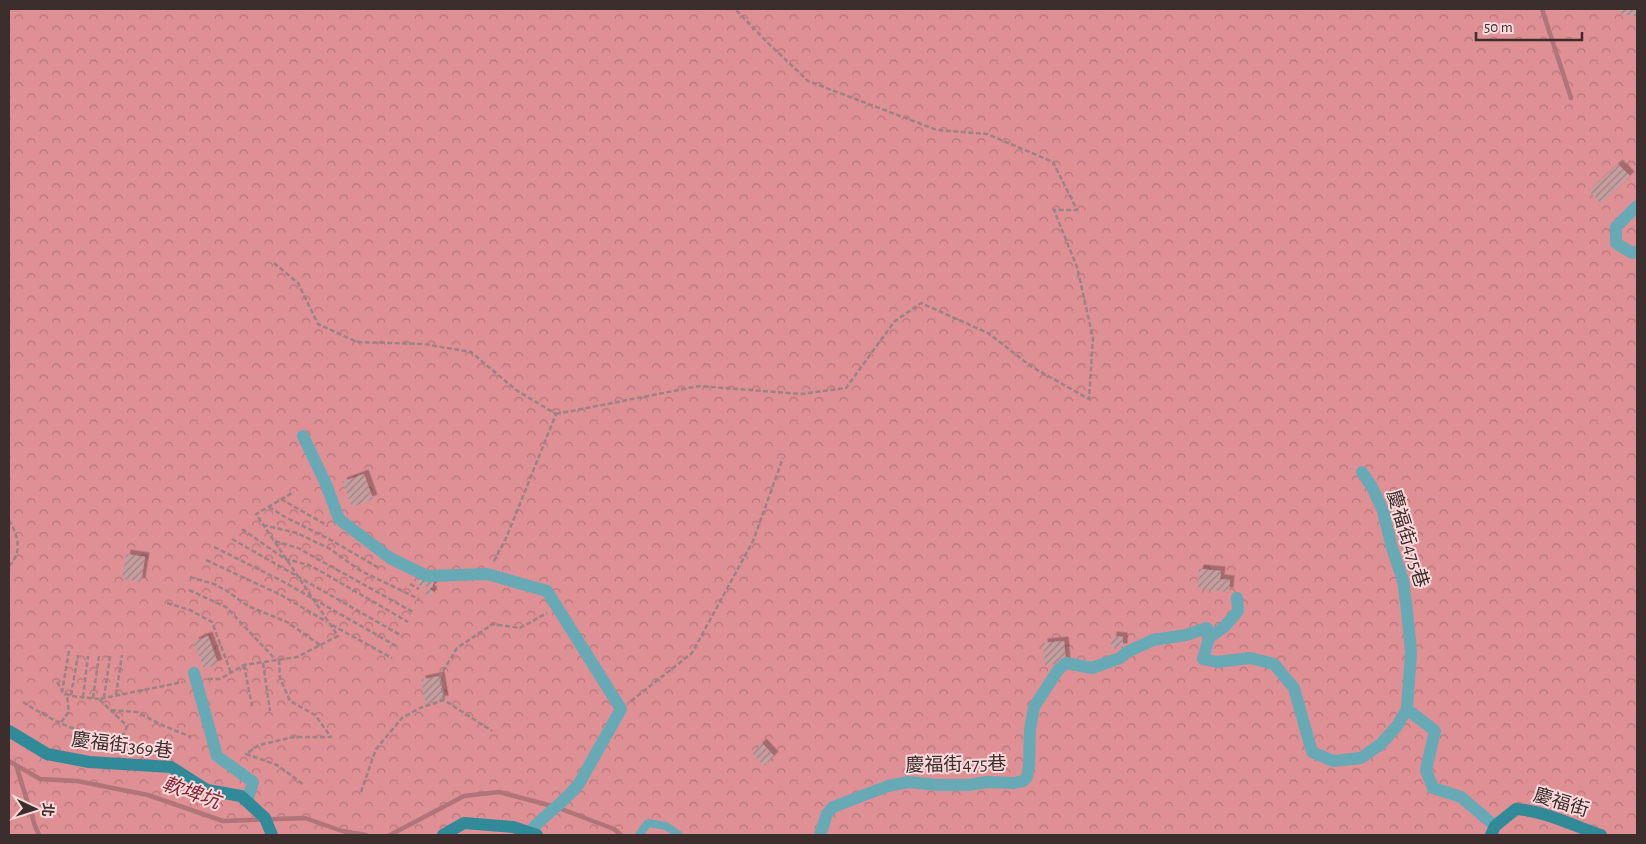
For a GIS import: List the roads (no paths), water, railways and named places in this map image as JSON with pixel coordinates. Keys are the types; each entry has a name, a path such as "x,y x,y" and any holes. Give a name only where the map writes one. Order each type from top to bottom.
{"street":[{"path":"1637,206 1616,227 1616,243 1632,253 1637,251"},
{"path":"303,436 326,484 339,519 390,558 427,576 487,574 547,591 621,709 580,782 572,793 541,818 533,834 513,827 464,823 444,835"},
{"name":"慶福街475巷","path":"820,835 827,814 833,807 888,786 908,782 960,785 987,782 1014,784 1024,782 1029,766 1030,729 1034,707 1058,670 1066,663 1092,668 1120,658 1127,652 1154,640 1208,628 1209,638 1203,658 1217,662 1250,658 1274,664 1294,688 1312,752 1333,761 1361,758 1368,754 1387,738 1407,709 1410,652 1408,611 1403,580 1392,548 1383,511 1372,487 1362,472"},
{"path":"1209,638 1225,626 1238,611 1237,598"},
{"path":"195,676 217,756 253,782 244,799 265,818 272,835"},
{"path":"1407,709 1435,731 1426,770 1433,788 1461,797 1493,831"},
{"name":"慶福街369巷","path":"9,731 47,754 89,762 171,767 207,790 244,799"},
{"name":"慶福街","path":"1493,831 1516,809 1526,810 1602,835"}],"lane":[{"path":"639,835 648,823 666,826 679,835"}],"waterway":[{"path":"1542,9 1571,98"},
{"name":"軟埤坑","path":"9,761 40,779 77,781 148,795 223,821 305,818 342,831 366,835"},
{"path":"16,765 39,835"},
{"name":"軟埤坑","path":"390,835 464,796 499,792 556,807 614,829 621,835"}]}
